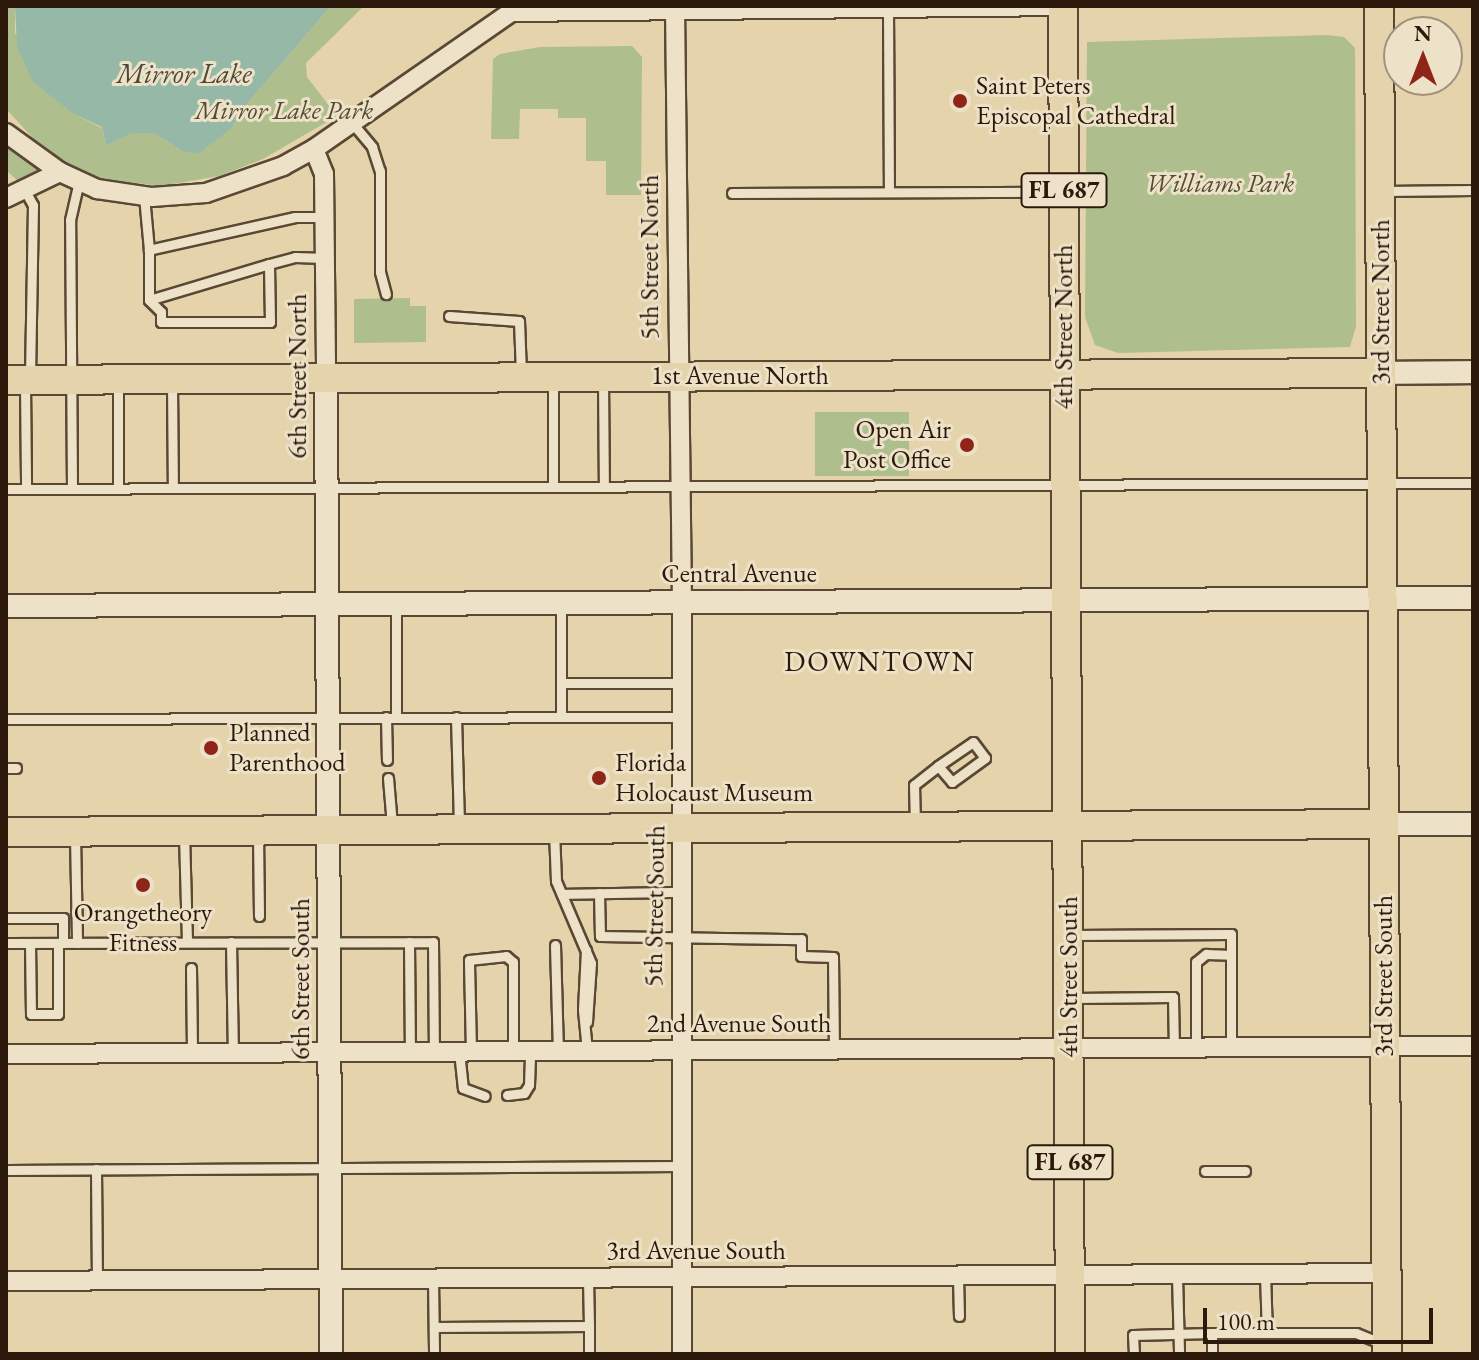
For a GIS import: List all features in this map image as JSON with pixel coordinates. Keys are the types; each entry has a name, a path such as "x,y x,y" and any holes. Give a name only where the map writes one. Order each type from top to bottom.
{"main road":[{"name":"4th Street North","path":"1063,6 1066,600"},
{"name":"3rd Street North","path":"1379,6 1382,599"},
{"name":"1st Avenue North","path":"20,380 1381,373"},
{"name":"3rd Street South","path":"1382,599 1387,1350"},
{"name":"4th Street South","path":"1066,600 1070,1354"},
{"path":"6,832 1067,823 1384,824"}],"street":[{"path":"6,134 60,172 113,193 144,196 234,186 314,149 504,14 612,8 1063,6"},
{"name":"5th Street North","path":"675,8 677,486 682,602"},
{"name":"6th Street North","path":"314,149 324,174 327,605"},
{"path":"6,198 60,172"},
{"name":"1st Avenue North","path":"1381,373 1473,372"},
{"name":"Central Avenue","path":"6,606 1473,598"},
{"name":"5th Street South","path":"682,602 682,1354"},
{"name":"6th Street South","path":"327,605 331,1354"},
{"path":"1384,824 1473,824"},
{"name":"2nd Avenue South","path":"6,1054 1473,1046"},
{"name":"3rd Avenue South","path":"6,1281 1386,1273"}],"lane":[{"path":"1063,6 1072,37 1077,343 1065,375"},
{"path":"888,8 889,192"},
{"path":"353,124 372,147 380,171 380,272 386,294"},
{"path":"72,488 70,220 79,182"},
{"path":"24,189 33,205 20,380 26,488"},
{"path":"1380,191 1473,190"},
{"path":"732,193 1064,192"},
{"path":"144,196 149,250 149,300 161,312 161,322 270,322 269,264"},
{"path":"149,250 295,217 325,217"},
{"path":"149,300 295,257 325,258"},
{"path":"449,316 519,321 521,378"},
{"path":"603,377 604,487"},
{"path":"553,378 553,487"},
{"path":"118,380 118,488"},
{"path":"172,380 173,488"},
{"path":"6,489 1473,483"},
{"path":"561,603 561,716"},
{"path":"387,760 396,604"},
{"path":"561,683 682,683"},
{"path":"456,717 459,828"},
{"path":"6,719 682,717"},
{"path":"915,825 914,785 938,766 973,742 985,758 952,782 938,766"},
{"path":"388,778 392,829"},
{"path":"554,827 553,860 562,894 586,947 583,1010 587,1022 587,1051"},
{"path":"258,830 259,916"},
{"path":"184,831 187,942"},
{"path":"75,832 77,943"},
{"path":"562,894 680,892"},
{"path":"599,893 600,936 801,939 801,956 833,957 834,1050"},
{"path":"6,918 63,918 58,1014 31,1014 30,943"},
{"path":"1069,935 1231,934 1231,1047"},
{"path":"6,943 231,942 259,938 433,942 434,1052"},
{"path":"231,942 233,1053"},
{"path":"409,942 410,1052"},
{"path":"555,945 558,1051"},
{"path":"1196,1048 1196,962 1206,954 1231,955"},
{"path":"485,1096 463,1088 469,960 506,956 513,962 522,1051 529,1085 524,1093 507,1095"},
{"path":"191,968 192,1053"},
{"path":"1069,998 1173,997 1174,1048"},
{"path":"6,1170 681,1166"},
{"path":"96,1169 97,1280"},
{"path":"1205,1171 1245,1171"},
{"path":"1265,1274 1267,1333"},
{"path":"1177,1275 1179,1354"},
{"path":"958,1276 959,1316"},
{"path":"588,1278 589,1354"},
{"path":"433,1279 434,1354"},
{"path":"434,1327 589,1326"},
{"path":"1134,1354 1133,1335 1179,1333 1356,1333 1387,1350"},
{"path":"1212,1333 1212,1354"}],"green space":[{"name":"Mirror Lake Park","path":"6,6 15,6 15,33 74,114 102,128 106,146 133,133 154,133 182,151 233,127 240,112 331,6 364,6 306,63 307,77 337,116 263,159 219,176 161,186 102,179 70,167 42,148 8,111"},
{"name":"Williams Park","path":"1344,37 1355,48 1356,326 1350,347 1118,353 1095,345 1085,317 1087,42"},
{"path":"632,46 642,57 641,195 606,195 606,161 586,161 586,118 558,118 558,109 520,109 519,139 491,139 493,59 500,54 540,47"},
{"path":"6,144 42,171 19,182 6,170"},
{"path":"410,298 410,306 426,306 426,342 354,343 354,299"},
{"path":"815,412 909,412 909,476 815,476"}],"water":[{"name":"Mirror Lake","path":"15,6 331,6 240,112 233,127 199,153 182,151 154,133 133,133 106,146 102,127 74,114 33,82 17,47"}],"place":[{"name":"Saint Peters Episcopal Cathedral","path":"960,101"},
{"name":"Open Air Post Office","path":"967,445"},
{"name":"Planned Parenthood","path":"211,748"},
{"name":"Florida Holocaust Museum","path":"599,778"},
{"name":"Orangetheory Fitness","path":"143,885"}],"district":[{"name":"DOWNTOWN","path":"880,661"}]}
